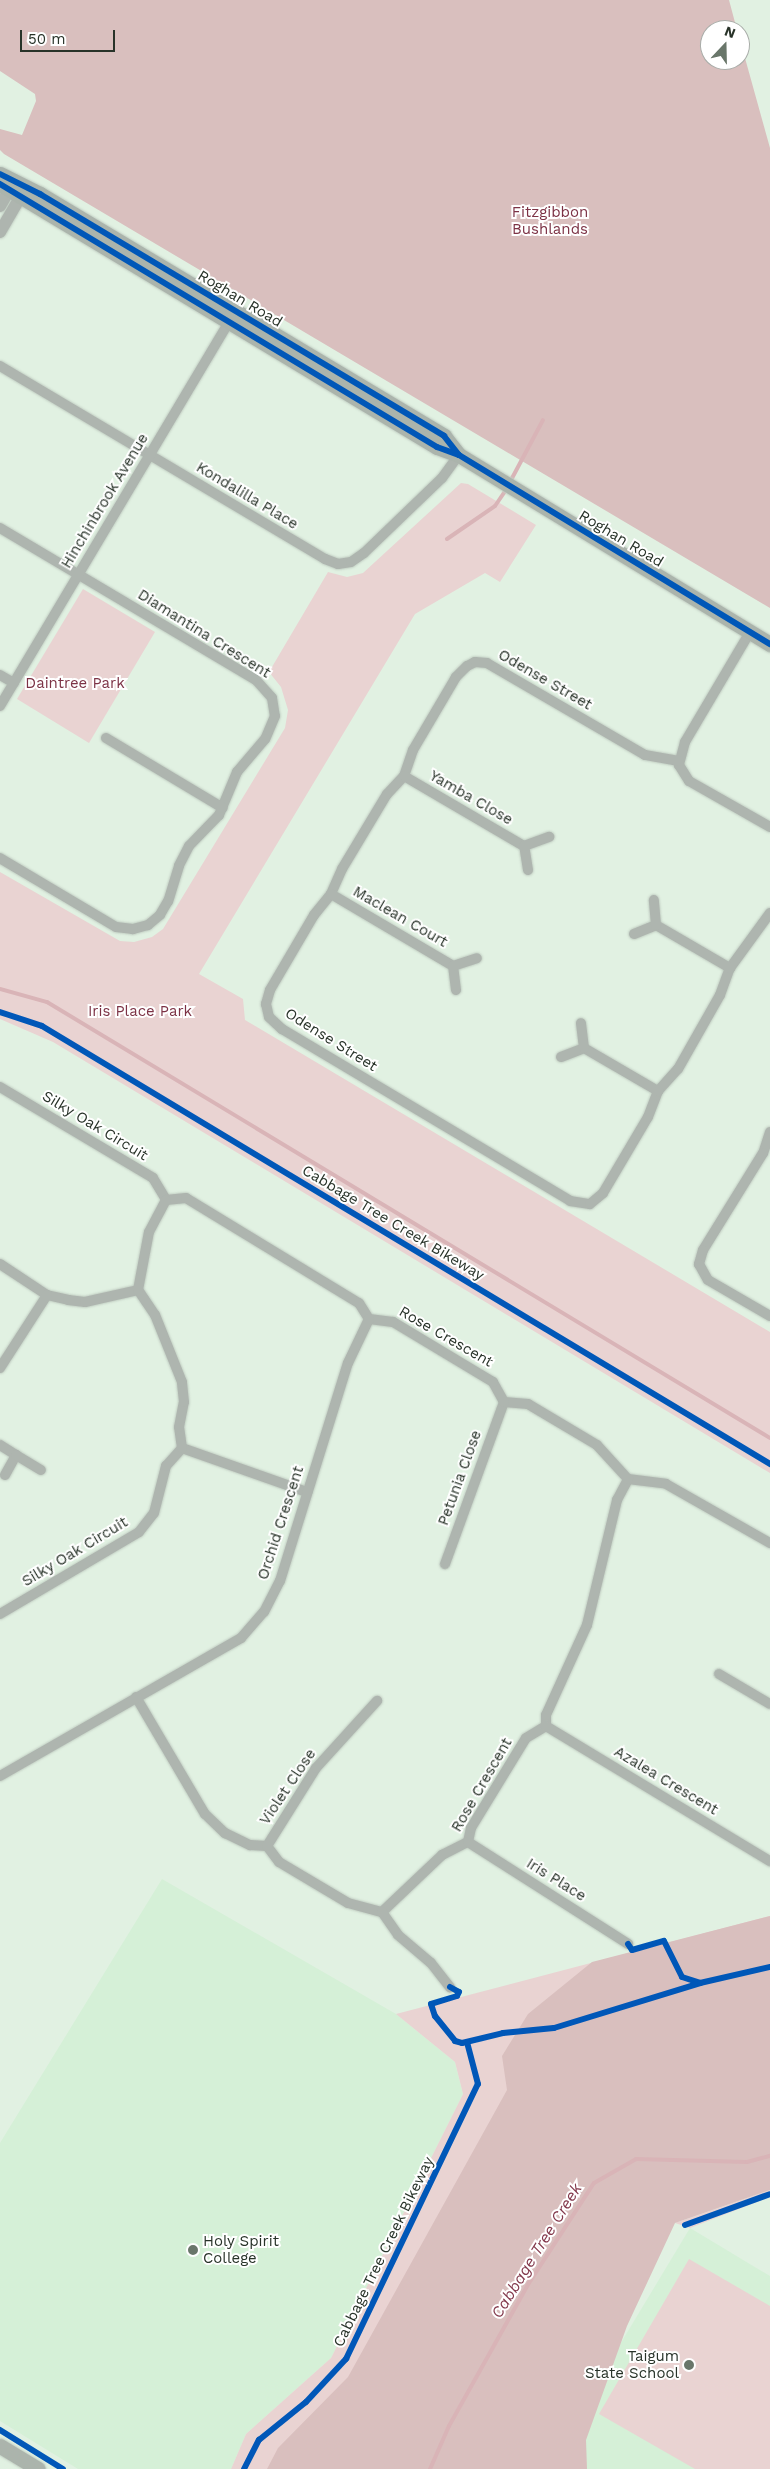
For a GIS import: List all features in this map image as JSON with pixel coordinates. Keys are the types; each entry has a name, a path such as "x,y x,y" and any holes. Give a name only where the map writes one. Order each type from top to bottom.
{"main road":[{"name":"Roghan Road","path":"0,174 14,188 232,317 437,447 459,455 770,644"},
{"path":"0,2446 38,2469"}],"street":[{"path":"0,206 14,188"},
{"path":"0,232 14,188"},
{"name":"Hinchinbrook Avenue","path":"0,706 232,317"},
{"name":"Kondalilla Place","path":"0,366 325,559 344,564 364,553 442,478 459,455"},
{"name":"Diamantina Crescent","path":"0,528 256,680 269,692 274,708 273,724 265,739 237,772 223,808 183,857 160,915 141,927 116,927 0,858"},
{"path":"750,632 685,742 679,761 682,773 689,781 770,828"},
{"name":"Odense Street","path":"679,761 645,755 482,662 466,666 456,677 413,750 404,776 387,794 342,869 331,894 314,915 267,995 269,1017 282,1029 570,1201 581,1204 593,1202 603,1193 648,1117 658,1091 678,1069 720,995 730,968 770,913"},
{"path":"0,675 14,683"},
{"path":"106,738 223,808"},
{"name":"Yamba Close","path":"404,776 524,846"},
{"path":"528,870 524,846 549,837"},
{"name":"Maclean Court","path":"331,894 454,966"},
{"path":"654,900 656,925"},
{"path":"634,934 656,925"},
{"path":"656,925 730,968"},
{"name":"Maclean Court","path":"454,966 476,958"},
{"name":"Maclean Court","path":"454,966 456,990"},
{"path":"581,1022 584,1048"},
{"path":"584,1048 658,1091"},
{"path":"561,1057 584,1048"},
{"name":"Silky Oak Circuit","path":"0,1087 153,1178 166,1200"},
{"path":"770,1132 764,1153 703,1250 699,1264 708,1280 770,1316"},
{"path":"307,1492 182,1448 179,1426 184,1402 182,1382 155,1315 138,1290 149,1232 166,1200 186,1198 359,1303 370,1319"},
{"path":"0,1264 47,1295 84,1302 138,1290"},
{"path":"0,1368 47,1295"},
{"name":"Rose Crescent","path":"370,1319 392,1322 493,1382 504,1402"},
{"name":"Orchid Crescent","path":"0,1776 241,1638 264,1612 280,1581 348,1363 370,1319"},
{"path":"504,1402 528,1404 597,1444 628,1479 673,1488 770,1543"},
{"name":"Petunia Close","path":"445,1564 504,1402"},
{"path":"0,1445 41,1470"},
{"name":"Silky Oak Circuit","path":"0,1614 139,1532 154,1513 166,1466 182,1448"},
{"path":"5,1475 16,1455"},
{"path":"546,1726 546,1715 587,1625 617,1500 628,1479"},
{"path":"720,1674 770,1704"},
{"path":"136,1697 205,1814 225,1833 250,1845 267,1846 279,1862 348,1903 382,1912 398,1935 431,1963 450,1987"},
{"name":"Violet Close","path":"267,1846 316,1768 377,1701"},
{"name":"Rose Crescent","path":"382,1912 442,1855 468,1842 471,1828 526,1738 546,1726"},
{"name":"Azalea Crescent","path":"546,1726 770,1861"},
{"name":"Iris Place","path":"468,1842 628,1944"}],"shaded area":[{"name":"Holy Spirit College","path":"162,1879 396,2014 455,2062 463,2094 331,2358 246,2434 231,2469 78,2469 0,2421 0,2143"},
{"name":"Taigum State School","path":"690,2228 770,2276 770,2469 580,2469 554,2454"}],"green space":[{"name":"Fitzgibbon Bushlands","path":"0,0 729,0 734,20 700,20 700,70 748,70 770,148 770,608 4,154 0,150 0,129 22,135 36,101 35,94 0,71"},
{"name":"Iris Place Park","path":"461,483 468,484 536,525 500,582 485,573 415,614 199,974 243,999 245,1020 770,1332 770,1473 53,1042 0,1019 0,872 120,941 134,942 152,937 163,929 285,728 288,710 281,687 269,672 328,572 347,577 363,573"},
{"name":"Daintree Park","path":"83,589 155,632 89,743 17,699"},
{"path":"770,1916 694,2159 430,2469 231,2469 246,2434 331,2358 463,2094 455,2062 396,2014"},
{"path":"770,1916 770,2190 675,2223 627,2326 586,2440 587,2469 267,2469 278,2448 348,2377 507,2090 502,2056 528,2014 592,1962"},
{"path":"770,2190 770,2197 690,2228 675,2223"},
{"name":"Taigum State School","path":"689,2259 770,2306 770,2469 695,2469 599,2414"}],"waterway":[{"path":"510,482 543,420"},
{"path":"447,539 495,506 507,488"},
{"path":"0,989 47,1002 770,1438"},
{"name":"Cabbage Tree Creek","path":"430,2469 449,2426 529,2283 594,2183 636,2159 747,2162 770,2156"}],"cycle path":[{"path":"0,174 40,194 444,436 459,455"},
{"path":"0,184 437,447 459,455 770,644"},
{"name":"Cabbage Tree Creek Bikeway","path":"0,1012 42,1026 770,1464"},
{"path":"628,1944 632,1950 664,1941 682,1977 700,1983"},
{"path":"450,1987 459,1992 457,1996 431,2004 435,2016 455,2041 462,2043 503,2033 554,2028 700,1983 770,1967"},
{"name":"Cabbage Tree Creek Bikeway","path":"244,2469 259,2440 306,2402 346,2359 478,2084 467,2042"},
{"path":"685,2225 770,2194"},
{"path":"0,2430 63,2469"}],"place":[{"name":"Holy Spirit College","path":"193,2250"},
{"name":"Taigum State School","path":"689,2365"}]}
